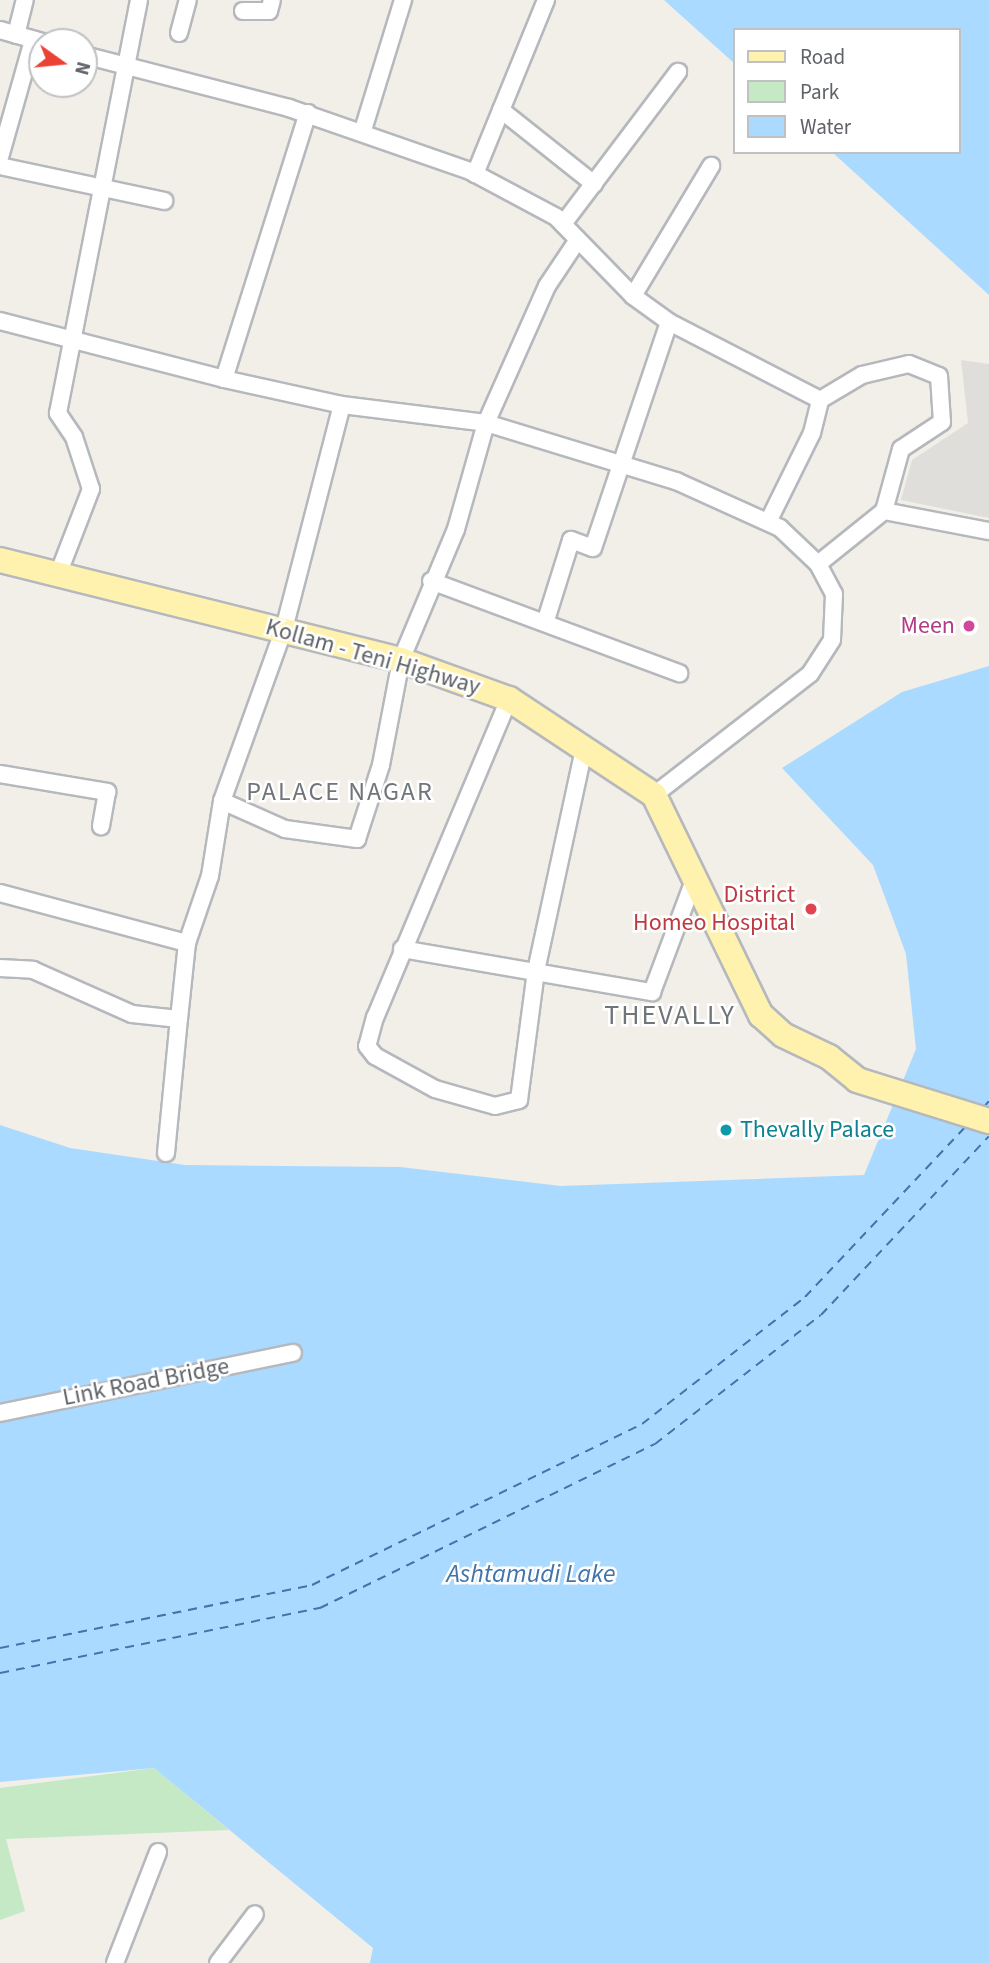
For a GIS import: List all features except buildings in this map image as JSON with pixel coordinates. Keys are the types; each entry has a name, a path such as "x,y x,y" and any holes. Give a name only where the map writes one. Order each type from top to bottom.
{"main road":[{"name":"Kollam - Teni Highway","path":"0,559 401,660 509,699 654,795 696,874 761,1015 857,1080 989,1121"}],"street":[{"path":"16,35 25,0"},
{"path":"59,572 91,489 74,437 58,413 106,189 124,66 139,0"},
{"path":"180,33 188,0"},
{"path":"243,11 269,11 272,0"},
{"path":"363,130 403,0"},
{"path":"475,174 546,0"},
{"path":"0,30 28,38"},
{"path":"98,59 308,113 363,130 475,174 563,224 577,242 633,296 669,322 820,400"},
{"path":"0,157 28,69"},
{"path":"563,224 678,72"},
{"path":"501,110 594,184"},
{"path":"223,379 308,113"},
{"path":"0,166 164,201"},
{"path":"633,296 711,166"},
{"path":"222,801 285,829 357,839 381,765 401,660 431,581 456,529 486,423 547,286 577,242"},
{"path":"0,321 223,379 342,405 486,423 618,462 768,522 818,564 834,594 832,640 810,674 654,795"},
{"path":"546,620 571,540 593,548 618,462 669,322"},
{"path":"768,522 812,433 820,400 862,375 909,364 939,376 942,422 901,449 884,511 818,564"},
{"path":"166,1153 187,943 210,876 222,801 284,629 342,405"},
{"path":"884,511 989,531"},
{"path":"431,581 546,620 679,673"},
{"path":"509,699 402,949 367,1046 435,1089 495,1106 519,1100 536,971 584,749"},
{"path":"0,774 107,792 101,826"},
{"path":"402,949 652,992 696,874"},
{"path":"0,893 187,943"},
{"path":"0,968 33,970 132,1014 179,1019"},
{"name":"Link Road Bridge","path":"0,1413 293,1353"},
{"path":"115,1963 158,1852"},
{"path":"218,1963 255,1914"}],"shaded area":[{"path":"961,360 989,364 989,518 901,500 912,460 968,423"}],"green space":[{"path":"154,1768 229,1830 6,1839 25,1911 0,1920 0,1788"}],"water":[{"path":"664,0 989,0 989,295 834,154 961,154 961,28 734,28 734,63"},
{"name":"Ashtamudi Lake","path":"989,666 989,1963 370,1963 373,1948 154,1768 0,1782 0,1125 70,1148 185,1165 400,1167 561,1186 864,1175 916,1049 906,954 873,865 782,768 902,692"}],"ferry route":[{"path":"983,1108 989,1101"},
{"path":"0,1648 312,1585 642,1424 805,1297 967,1125"},
{"path":"0,1673 320,1608 655,1444 821,1315 989,1136"}],"place":[{"name":"Meen","path":"969,626"},
{"name":"District Homeo Hospital","path":"811,909"},
{"name":"Thevally Palace","path":"726,1130"}],"district":[{"name":"PALACE NAGAR","path":"340,792"},
{"name":"THEVALLY","path":"670,1015"}]}
